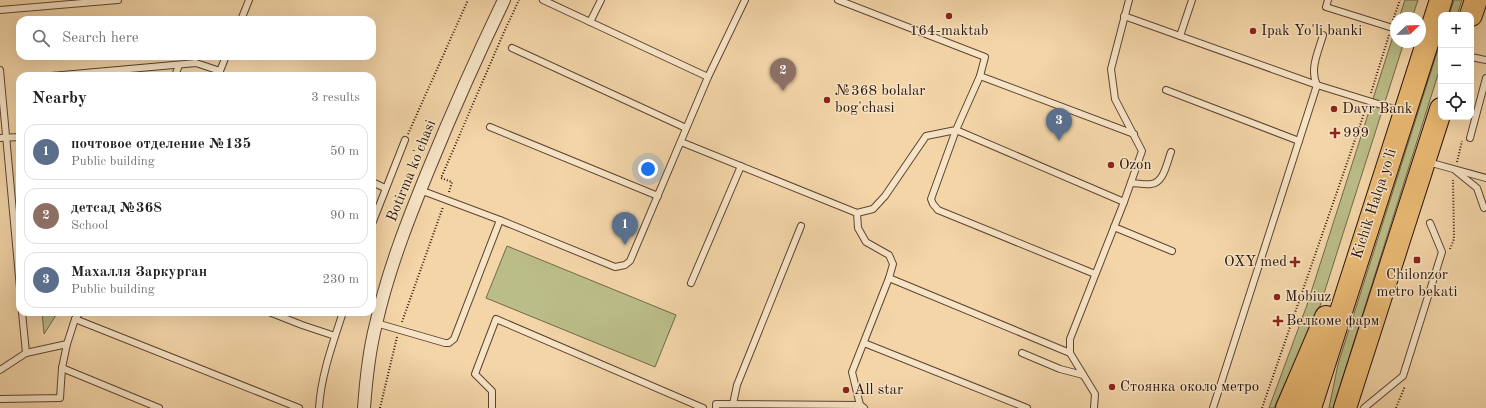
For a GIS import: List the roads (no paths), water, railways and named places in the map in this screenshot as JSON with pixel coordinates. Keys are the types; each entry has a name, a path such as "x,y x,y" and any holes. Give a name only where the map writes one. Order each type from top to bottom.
{"highway":[{"name":"Kichik Halqa yo'li","path":"1426,34 1441,0"},
{"path":"1472,12 1476,0"},
{"name":"Kichik Halqa yo'li","path":"1310,408 1405,112 1421,48"},
{"path":"1345,408 1438,118"},
{"path":"1287,408 1378,196"},
{"path":"1322,408 1325,397 1328,352"}],"street":[{"name":"Botirma ko'chasi","path":"364,408 369,363 376,323 397,253 420,190 464,86 504,0"}],"lane":[{"path":"0,10 118,0"},
{"path":"243,16 249,0"},
{"path":"543,0 708,77"},
{"path":"590,22 601,0"},
{"path":"420,190 500,220 615,267 625,265 630,261 708,77 745,0"},
{"path":"838,0 985,56 980,76 956,130 931,199 938,210 1096,274"},
{"path":"1094,408 1095,394 1070,353 1070,339 1124,202 1142,151 1115,99 1111,69 1129,0"},
{"path":"1180,36 1192,0"},
{"path":"1328,0 1326,7 1390,28"},
{"path":"1124,16 1317,85 1405,112"},
{"path":"1213,408 1317,85 1313,71 1323,35"},
{"path":"512,48 686,128"},
{"path":"1474,58 1486,60"},
{"path":"219,72 224,60"},
{"path":"98,72 196,64 216,72"},
{"path":"176,72 179,65"},
{"path":"0,70 3,138 16,253"},
{"path":"980,76 1134,134"},
{"path":"1470,138 1486,78"},
{"path":"1166,90 1299,141"},
{"path":"490,127 658,196"},
{"path":"681,142 857,213 873,209 885,196 926,136 956,130 1124,202"},
{"path":"3,138 16,137"},
{"path":"376,213 405,140"},
{"path":"1131,183 1152,184 1158,182 1162,176 1171,152"},
{"path":"1424,161 1486,178"},
{"path":"691,283 741,166"},
{"path":"1454,170 1477,188 1484,208"},
{"path":"376,184 385,188"},
{"path":"716,408 716,404 862,407 852,372 889,278 893,264 889,255 866,242 858,228 857,213"},
{"path":"376,323 445,343 450,343 454,339 500,220"},
{"path":"1364,408 1403,376 1442,252 1430,223"},
{"path":"733,404 737,385 801,226"},
{"path":"1114,227 1172,251"},
{"path":"889,278 1070,353"},
{"path":"22,316 26,353"},
{"path":"0,399 60,398 62,368 67,344 77,316"},
{"path":"279,316 335,336"},
{"path":"319,408 319,396 324,375 342,316"},
{"path":"492,408 492,391 475,374 496,318 703,408"},
{"path":"75,319 299,408"},
{"path":"864,343 1027,408"},
{"path":"0,370 26,353 67,344"},
{"path":"1022,354 1060,369 1083,375"},
{"path":"62,368 159,408"}],"place":[{"name":"164-maktab","path":"949,16"},
{"name":"Ipak Yo'li banki","path":"1253,31"},
{"name":"детсад №368","path":"783,91"},
{"name":"№368 bolalar bog'chasi","path":"827,100"},
{"name":"Davr Bank","path":"1334,109"},
{"name":"999","path":"1335,133"},
{"name":"Махалля Заркурган","path":"1059,141"},
{"name":"Ozon","path":"1111,165"},
{"name":"почтовое отделение №135","path":"625,245"},
{"name":"Chilonzor metro bekati","path":"1417,260"},
{"name":"OXY med","path":"1295,262"},
{"name":"Mobiuz","path":"1277,297"},
{"name":"Велкоме фарм","path":"1278,321"},
{"name":"Стоянка около метро","path":"1112,387"},
{"name":"All star","path":"846,390"}]}
